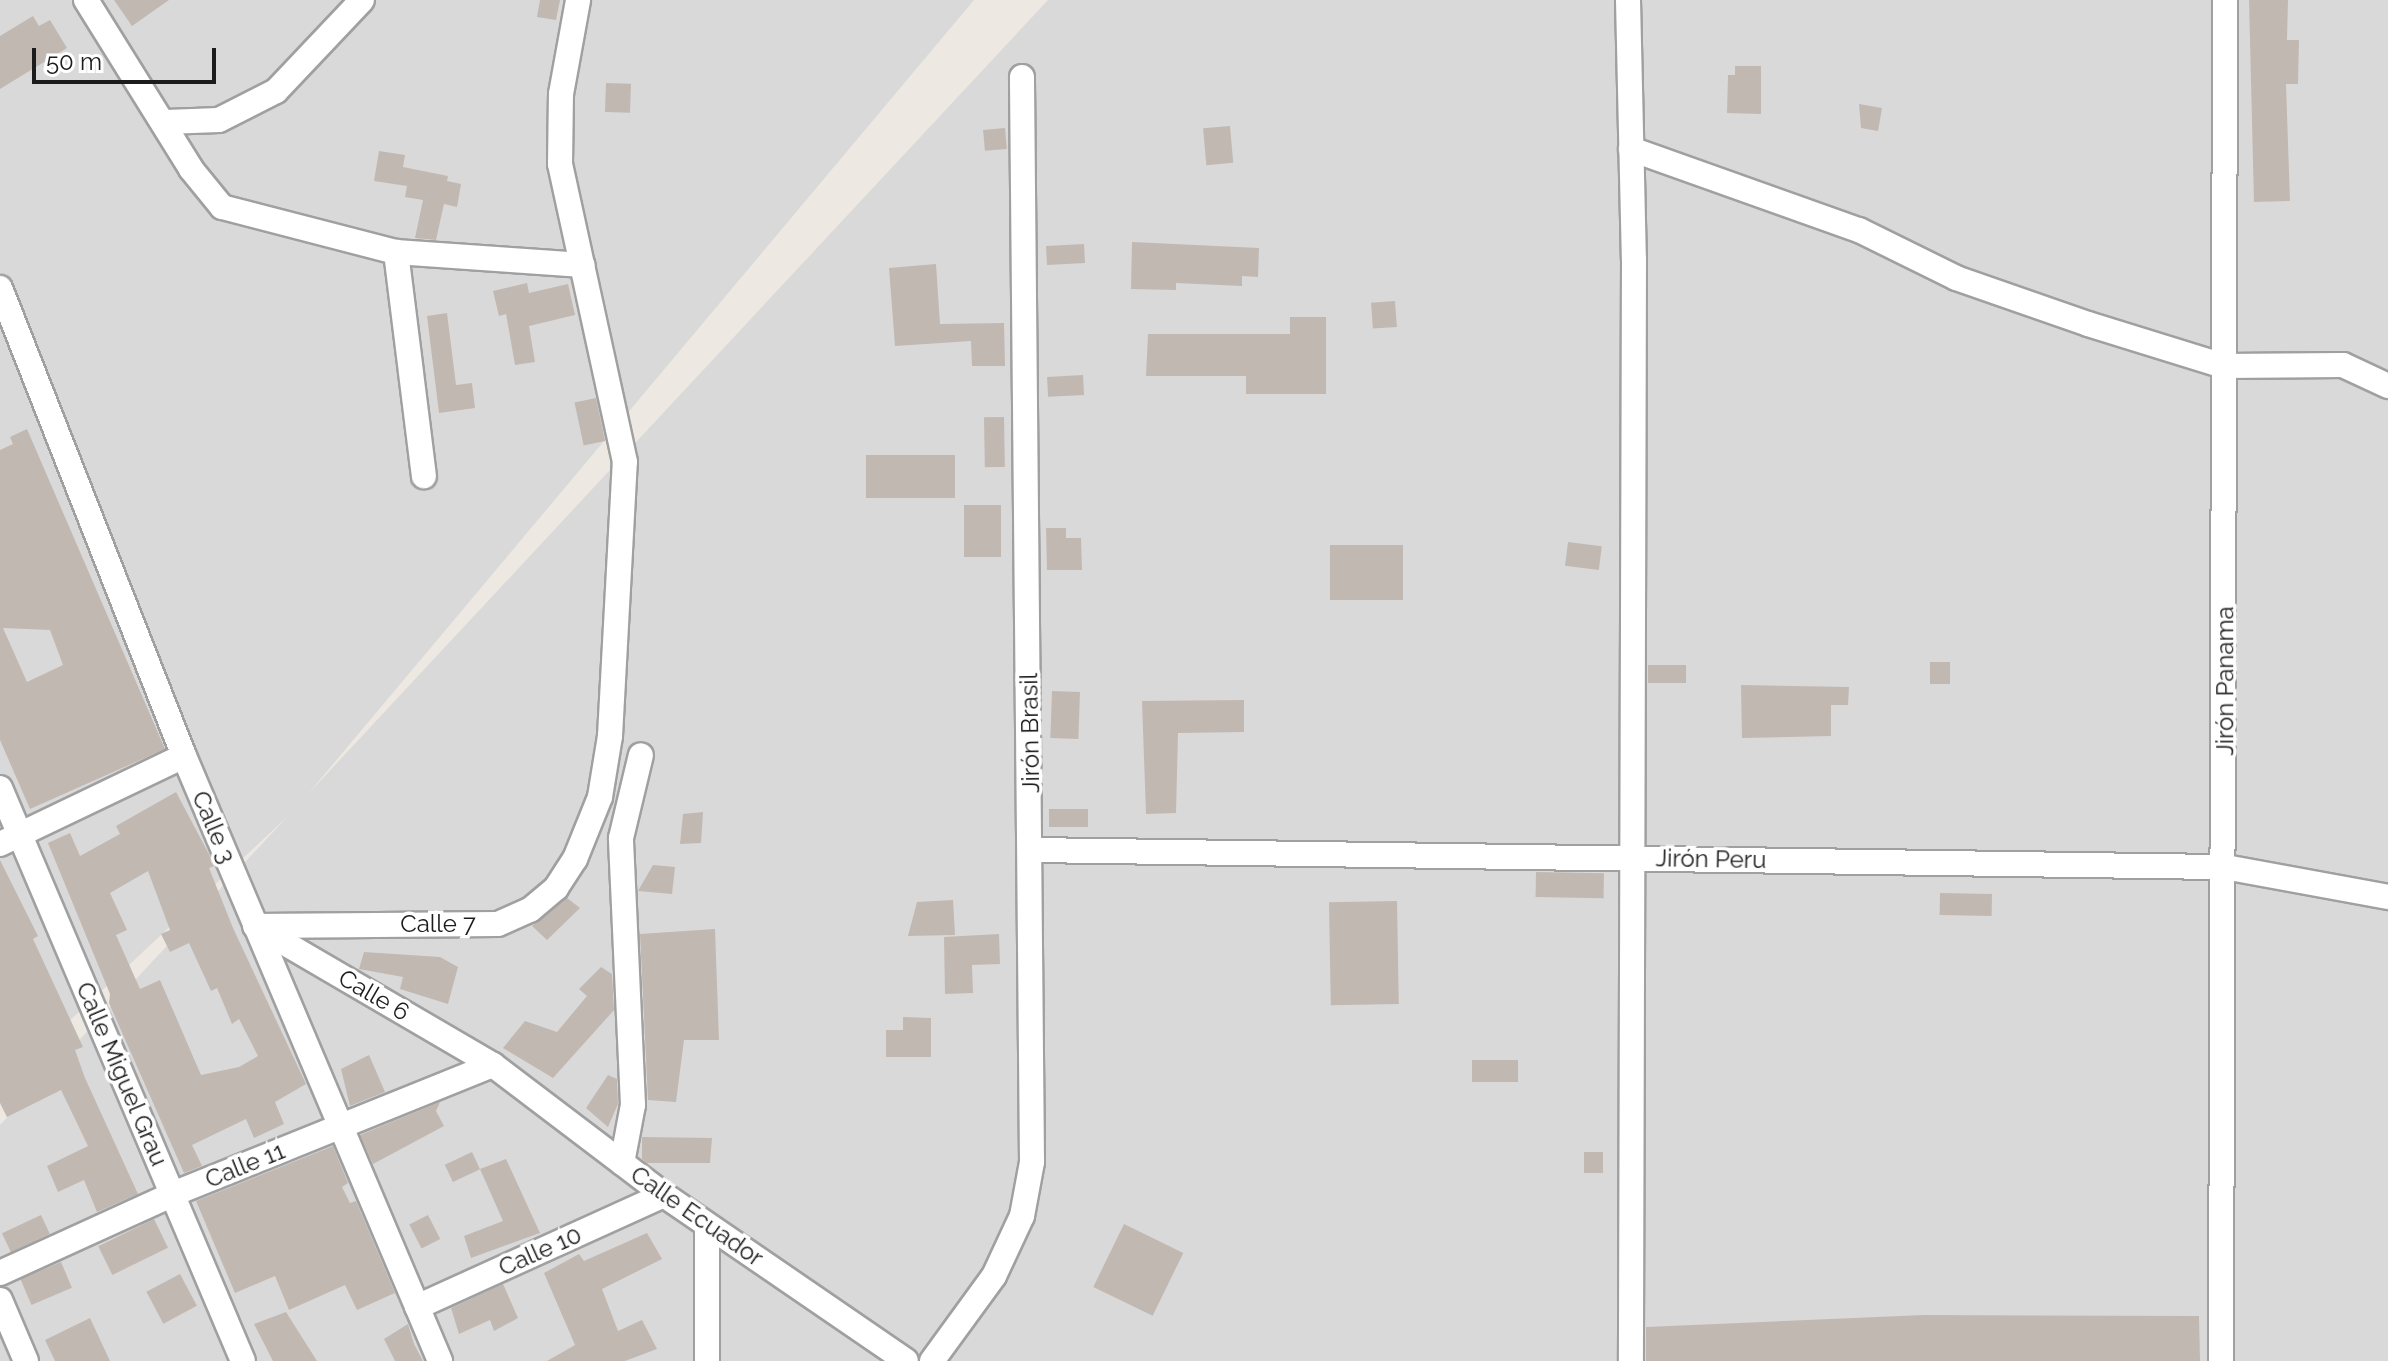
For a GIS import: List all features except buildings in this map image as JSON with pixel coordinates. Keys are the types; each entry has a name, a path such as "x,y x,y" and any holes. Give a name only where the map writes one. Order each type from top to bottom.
{"street":[{"path":"86,0 166,122 191,169 222,207 396,252 583,265"},
{"path":"166,122 219,120 276,91 362,0"},
{"name":"Calle 7","path":"255,926 498,924 530,910 556,888 582,840 600,797 610,736 625,462 560,164 561,94 578,0"},
{"path":"1628,0 1631,149 1631,1361"},
{"name":"Jirón Panama","path":"2221,1361 2225,867 2225,0"},
{"name":"Jirón Brasil","path":"932,1361 994,1276 1022,1216 1032,1162 1022,77"},
{"path":"1631,149 1859,230 1956,278 2224,366 2343,365 2388,386"},
{"path":"396,252 424,476"},
{"name":"Calle 3","path":"0,288 184,756 440,1361"},
{"path":"622,1163 633,1105 621,838 641,755"},
{"path":"10,839 184,756"},
{"name":"Calle Miguel Grau","path":"0,788 10,839 173,1194 243,1361"},
{"path":"582,840 621,838"},
{"name":"Jirón Peru","path":"1031,850 2225,867 2388,897"},
{"name":"Calle 6","path":"255,926 493,1065"},
{"name":"Calle Ecuador","path":"493,1065 664,1195 906,1361"},
{"name":"Calle 11","path":"0,1273 173,1194 493,1065"},
{"name":"Calle 10","path":"417,1307 664,1195"},
{"path":"707,1225 707,1361"},
{"path":"0,1300 26,1361"}],"shaded area":[{"path":"0,0 974,0 308,794 1048,0 2388,0 2388,1361 0,1361 0,1125 287,817 0,1086"}]}
